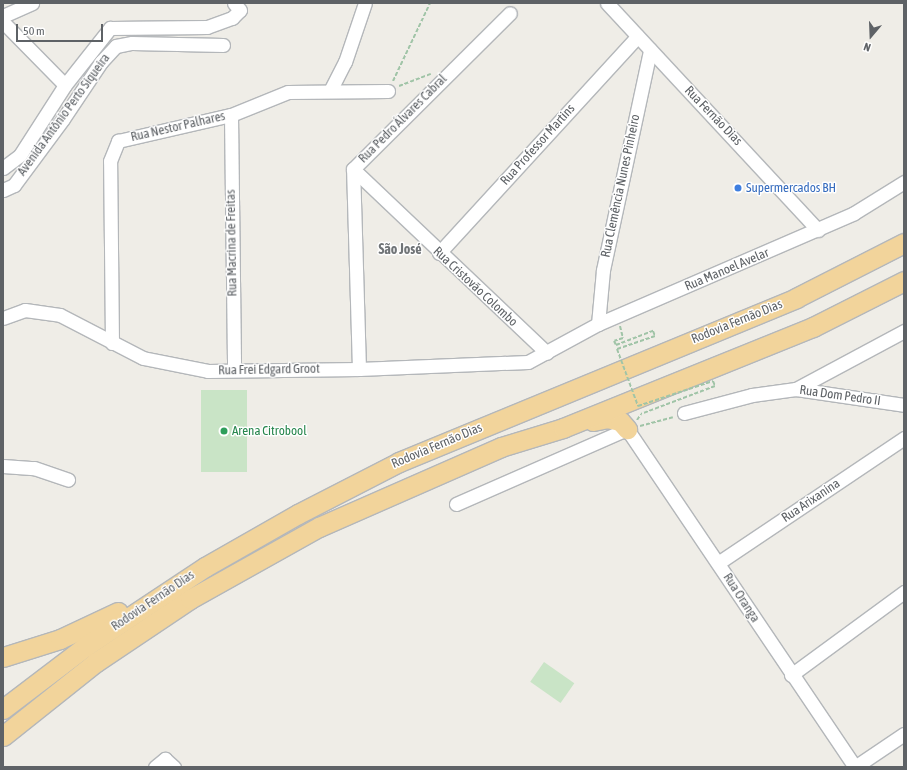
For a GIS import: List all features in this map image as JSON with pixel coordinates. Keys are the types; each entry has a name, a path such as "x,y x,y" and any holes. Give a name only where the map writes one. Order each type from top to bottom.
{"highway":[{"name":"Rodovia Fernão Dias","path":"3,709 86,646 205,567 399,462 796,298 904,243"},
{"name":"Rodovia Fernão Dias","path":"3,736 96,662 190,599 319,527 501,447 563,428 813,327 904,281"},
{"path":"563,428 607,418 620,421 627,429"},
{"path":"3,657 104,621 182,573 205,567"}],"street":[{"path":"3,16 32,3"},
{"path":"330,91 345,62 365,3"},
{"name":"Rua Fernão Dias","path":"607,3 818,230"},
{"name":"Avenida Antônio Perto Siqueira","path":"3,168 20,155 65,85 110,28 207,27 232,18 237,7"},
{"name":"Rua Pedro Álvares Cabral","path":"359,369 353,169 510,13"},
{"path":"3,22 65,85"},
{"name":"Rua Professor Martins","path":"439,253 638,36"},
{"name":"Avenida Antônio Perto Siqueira","path":"3,190 14,185 63,119 100,62 116,46 132,43 223,45"},
{"name":"Rua Clemência Nunes Pinheiro","path":"598,324 603,270 650,50"},
{"name":"Rua Nestor Palhares","path":"112,343 110,161 118,141 230,115 276,95 330,91 364,94 388,91"},
{"name":"Rua Macrina de Freitas","path":"230,115 234,370"},
{"name":"Rua Cristovão Colombo","path":"353,169 439,253 547,353"},
{"name":"Rua Manoel Avelar","path":"547,353 598,324 818,230 854,213 904,182"},
{"name":"Rua Frei Edgard Groot","path":"3,318 26,310 60,315 143,358 208,371 359,369 528,362 547,353"},
{"path":"796,389 904,331"},
{"name":"Rua Dom Pedro II","path":"684,413 752,395 796,389 904,405"},
{"path":"456,504 627,429"},
{"name":"Rua Oranga","path":"627,429 718,563 791,675 855,767"},
{"name":"Rua Arixanina","path":"718,563 904,438"},
{"path":"3,466 34,468 68,480"},
{"path":"791,675 904,592"},
{"path":"855,767 904,734"}],"path":[{"path":"388,91 430,3"},
{"path":"388,91 426,75 448,74"},
{"path":"623,338 614,341 616,345 653,331 655,336 617,348 638,406 713,381 715,386 641,414"},
{"path":"627,429 684,413"}],"green space":[{"name":"Arena Citrobool","path":"201,390 247,390 247,472 201,472"},
{"path":"544,662 574,683 561,703 530,682"}],"place":[{"name":"Supermercados BH","path":"738,188"},
{"name":"Arena Citrobool","path":"224,431"}],"district":[{"name":"São José","path":"400,249"}]}
